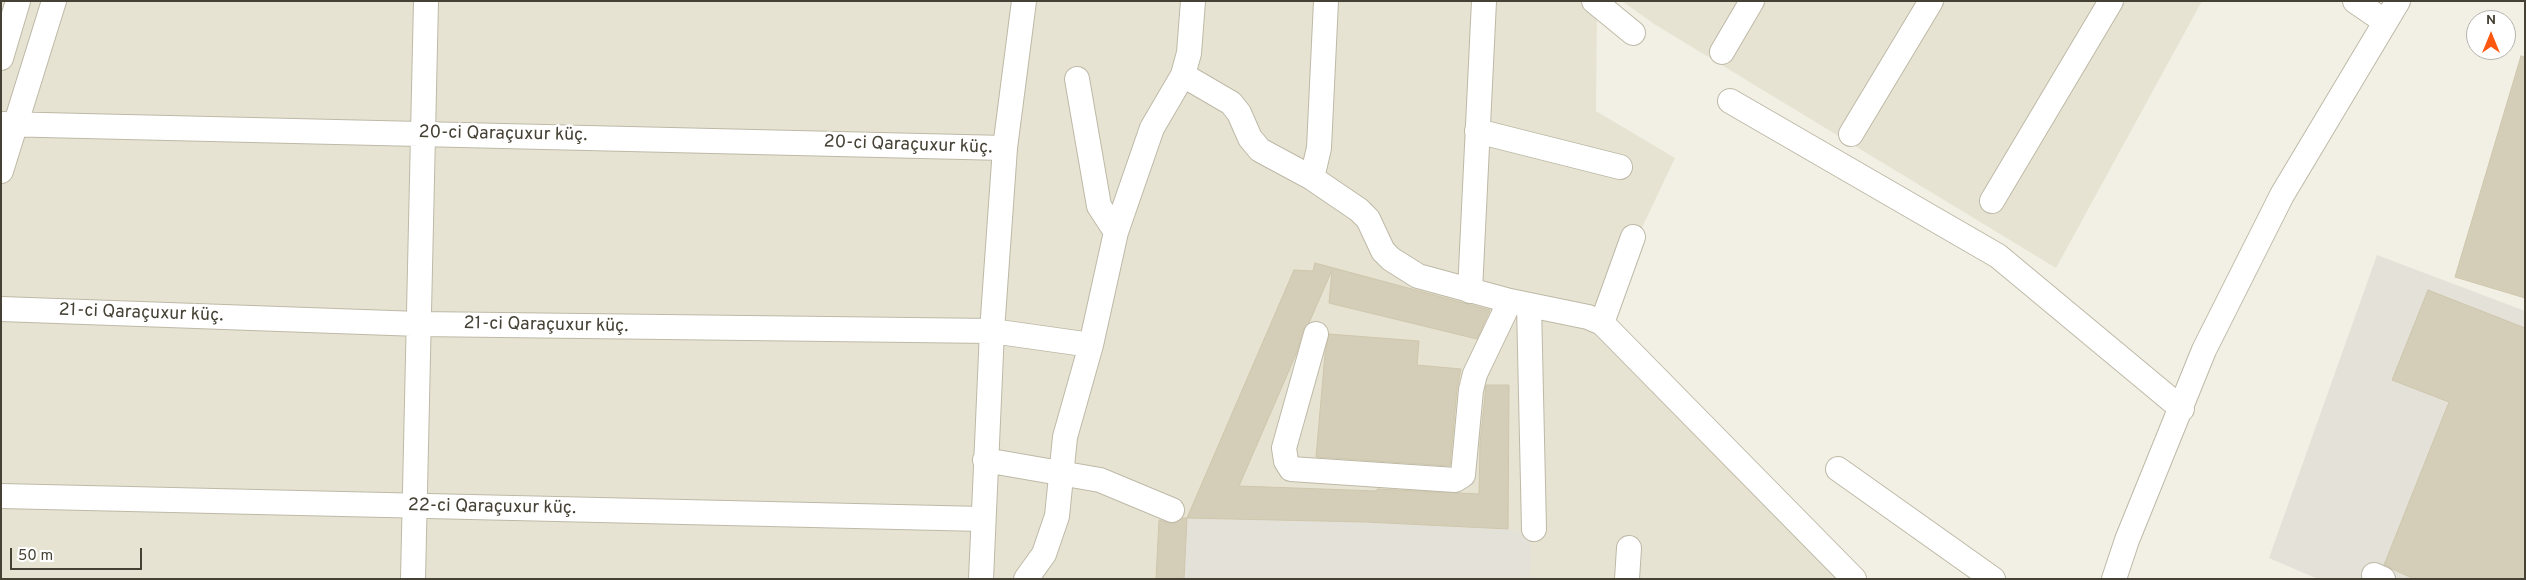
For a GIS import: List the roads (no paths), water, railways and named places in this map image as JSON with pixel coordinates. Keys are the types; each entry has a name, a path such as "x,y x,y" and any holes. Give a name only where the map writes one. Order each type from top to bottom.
{"street":[{"path":"1,58 18,1"},
{"path":"1,171 8,124 54,1"},
{"path":"413,579 426,1"},
{"path":"981,579 992,331 1005,148 1024,1"},
{"path":"1026,579 1050,542 1057,516 1065,437 1091,345 1116,232 1152,128 1183,75 1189,53 1193,1"},
{"path":"1312,178 1319,148 1326,1"},
{"path":"1470,291 1484,1"},
{"path":"1594,1 1632,33"},
{"path":"1722,52 1752,1"},
{"path":"1851,134 1931,1"},
{"path":"1992,201 2111,1"},
{"path":"2355,1 2384,21"},
{"path":"2114,579 2127,540 2182,409 2204,350 2282,195 2384,21 2398,1"},
{"path":"1183,75 1231,103 1240,113 1250,138 1260,150 1312,178 1359,210 1368,219 1383,251 1391,259 1418,276 1470,291 1588,317 1602,323 1841,575"},
{"path":"1077,80 1099,206 1116,232"},
{"path":"1730,101 1998,256 2182,409"},
{"name":"20-ci Qaraçuxur küç.","path":"8,124 1005,148"},
{"path":"1477,131 1620,167"},
{"path":"1602,323 1633,237"},
{"path":"1316,334 1284,448 1286,461 1291,469 1455,480 1463,475 1471,390 1475,374 1520,303"},
{"path":"1520,303 1534,529"},
{"name":"21-ci Qaraçuxur küç.","path":"1,309 419,324 992,331 1091,345"},
{"path":"985,460 1100,480 1172,510"},
{"path":"1838,469 1993,579"},
{"name":"22-ci Qaraçuxur küç.","path":"1,496 983,519"},
{"path":"1626,579 1628,548"}]}
